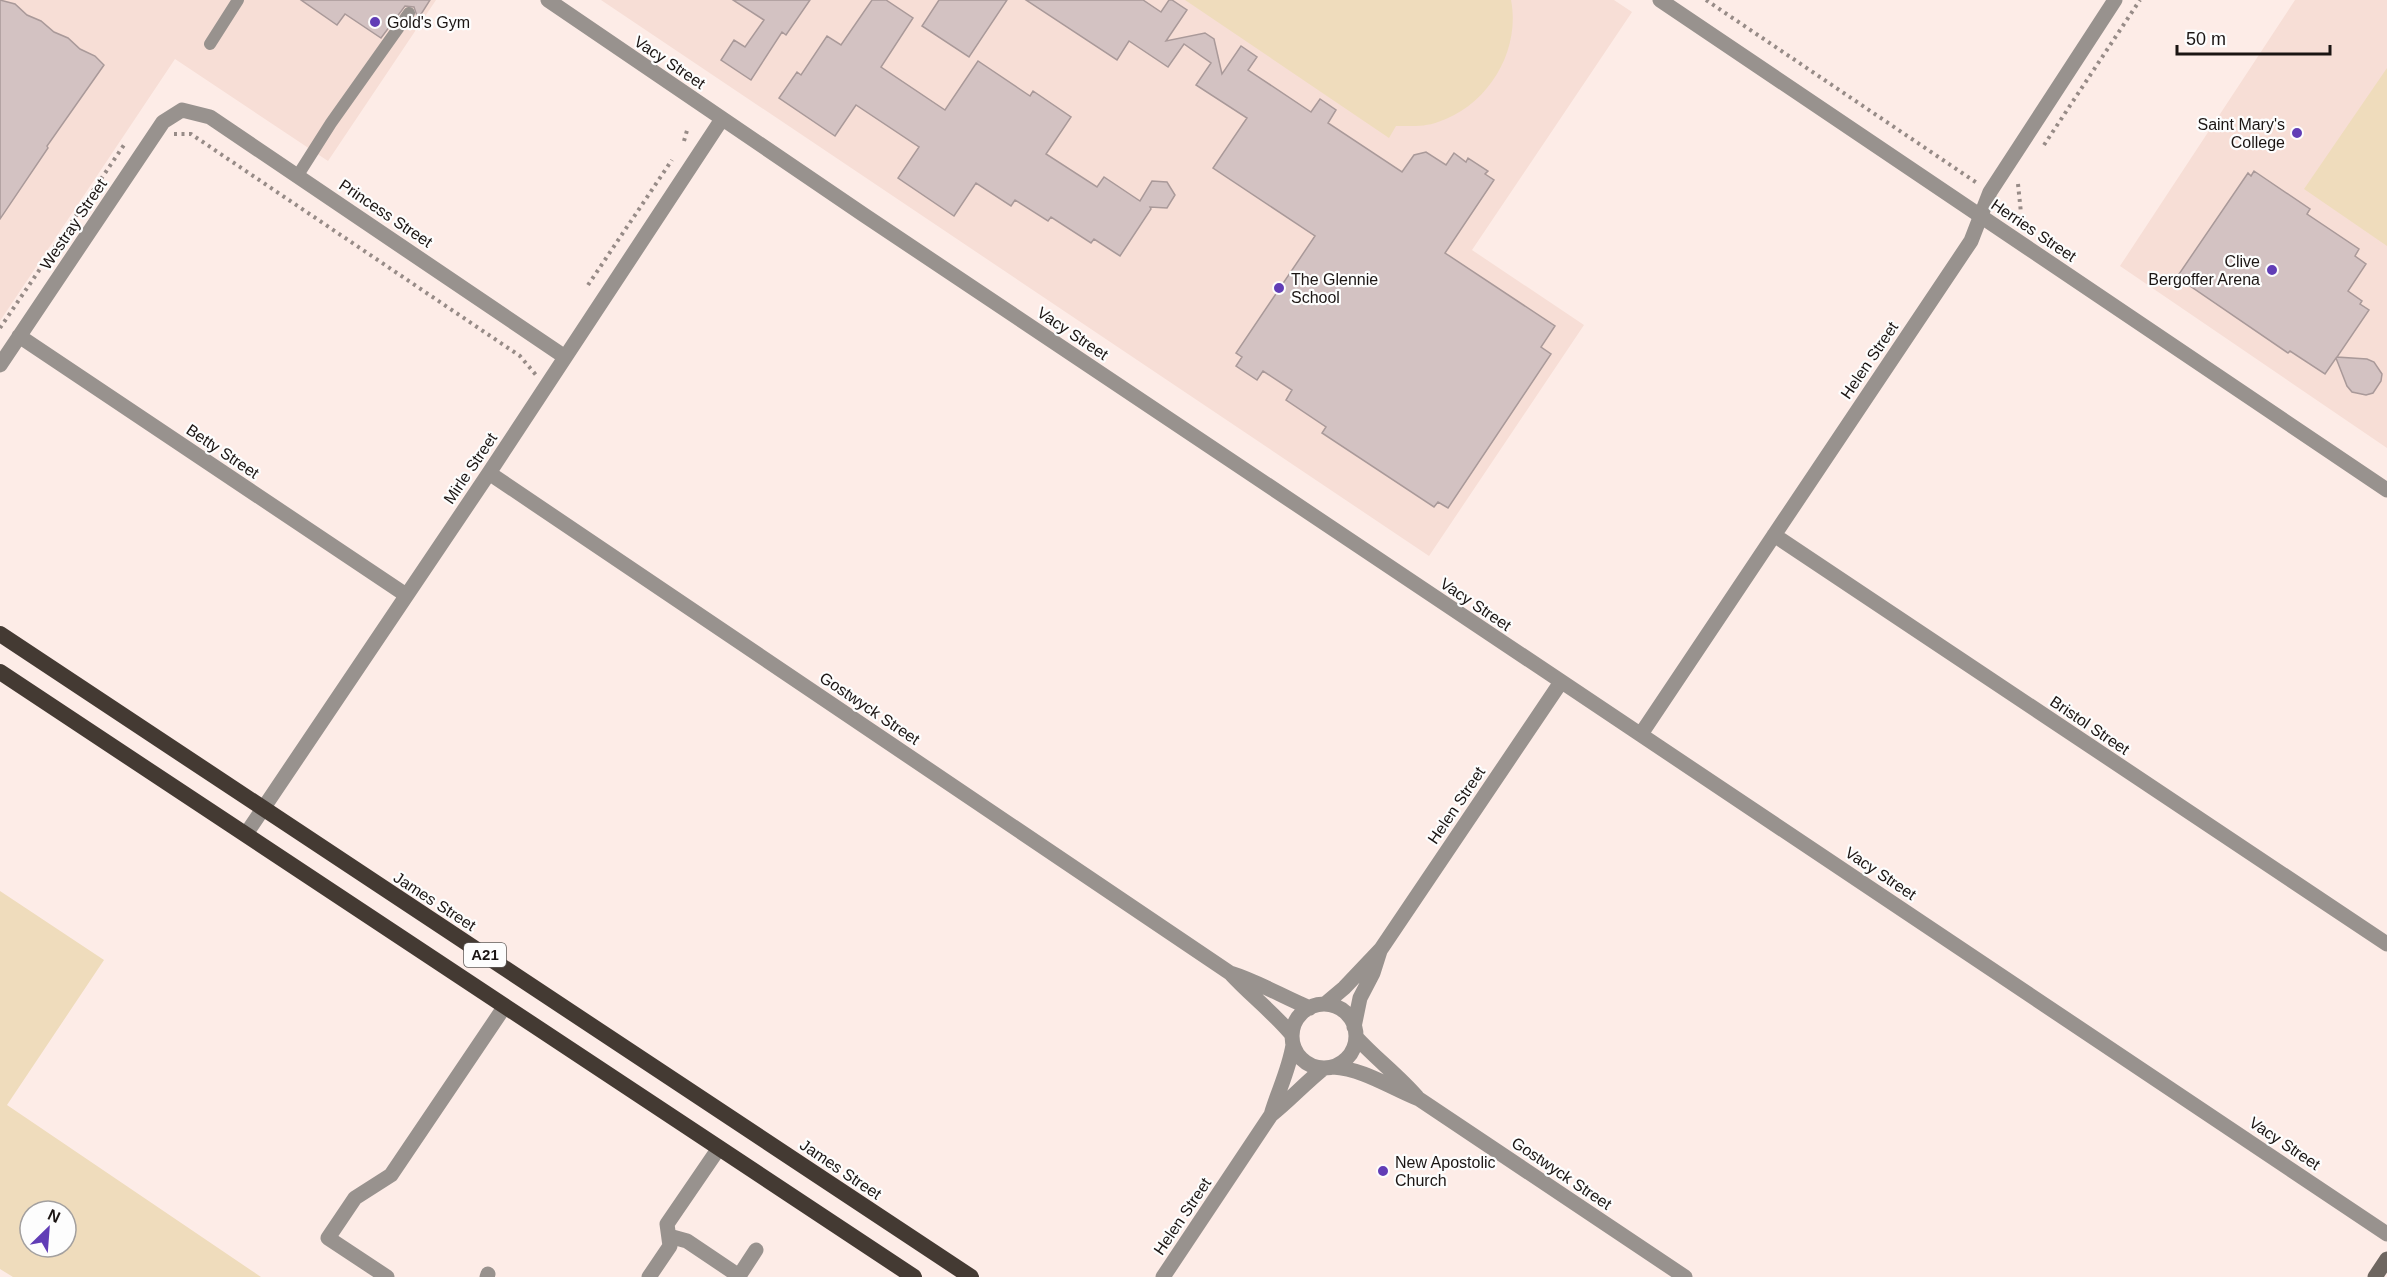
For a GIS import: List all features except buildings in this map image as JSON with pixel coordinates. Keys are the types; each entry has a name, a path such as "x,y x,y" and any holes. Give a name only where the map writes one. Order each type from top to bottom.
{"highway":[{"name":"James Street","path":"0,634 971,1277"},
{"name":"A21","path":"0,672 914,1277"}],"main road":[{"path":"2375,1277 2387,1259"}],"street":[{"name":"Vacy Street","path":"548,0 1561,682 2387,1234"},
{"name":"Herries Street","path":"1660,0 2387,490"},
{"name":"Helen Street","path":"1641,734 1971,241 1990,192 2115,0"},
{"name":"Princess Street","path":"182,110 210,117 565,357"},
{"name":"Westray Street","path":"0,365 163,122 182,110"},
{"name":"Mirle Street","path":"246,834 489,473 722,119"},
{"name":"Betty Street","path":"20,336 406,596"},
{"name":"Gostwyck Street","path":"489,473 1230,973 1247,992 1276,1015 1293,1040"},
{"name":"Bristol Street","path":"1774,536 2387,944"},
{"name":"Helen Street","path":"1318,1006 1344,988 1381,949 1561,682"},
{"name":"Helen Street","path":"1355,1032 1359,998 1381,949"},
{"name":"Gostwyck Street","path":"1230,973 1255,981 1287,999 1318,1006"},
{"path":"387,1277 328,1238 355,1198 391,1175 505,1006"},
{"path":"1318,1006 1343,1011 1355,1032 1350,1055 1342,1062 1329,1067 1314,1066 1305,1062 1298,1054 1293,1040 1299,1016 1318,1006"},
{"name":"Gostwyck Street","path":"1355,1032 1372,1054 1402,1079 1419,1099"},
{"name":"Helen Street","path":"1271,1115 1276,1096 1287,1073 1293,1040"},
{"name":"Helen Street","path":"1163,1277 1271,1115 1286,1103 1304,1083 1329,1067"},
{"name":"Gostwyck Street","path":"1329,1067 1359,1071 1395,1090 1419,1099 1685,1277"},
{"path":"649,1277 670,1246 667,1224 719,1148"},
{"path":"669,1236 687,1241 739,1276 756,1250"}],"lane":[{"path":"210,44 238,0"},
{"path":"297,175 409,12"}],"path":[{"path":"1706,0 1990,192"},
{"path":"2043,147 2140,0"},
{"path":"160,127 178,135 191,134 520,356 535,375 548,383"},
{"path":"679,148 686,138 688,127"},
{"path":"0,328 129,138"},
{"path":"588,285 673,158"},
{"path":"2021,213 2017,186 2024,176"}],"shaded area":[{"path":"0,0 436,0 328,161 175,59 0,321"},
{"name":"The Glennie School","path":"601,0 1614,0 1632,12 1472,250 1584,325 1429,556"},
{"path":"1185,0 1511,0 1513,19 1511,38 1505,57 1486,90 1456,114 1433,124 1396,126 1389,138"},
{"name":"Saint Mary's College","path":"2295,0 2387,0 2387,448 2120,266"},
{"path":"2387,68 2387,246 2304,189"},
{"path":"0,891 104,960 7,1105 261,1277 13,1277 0,1269"}],"place":[{"name":"Gold's Gym","path":"375,22"},
{"name":"Saint Mary's College","path":"2297,133"},
{"name":"Clive Bergoffer Arena","path":"2272,270"},
{"name":"The Glennie School","path":"1279,288"},
{"name":"New Apostolic Church","path":"1383,1171"}]}
